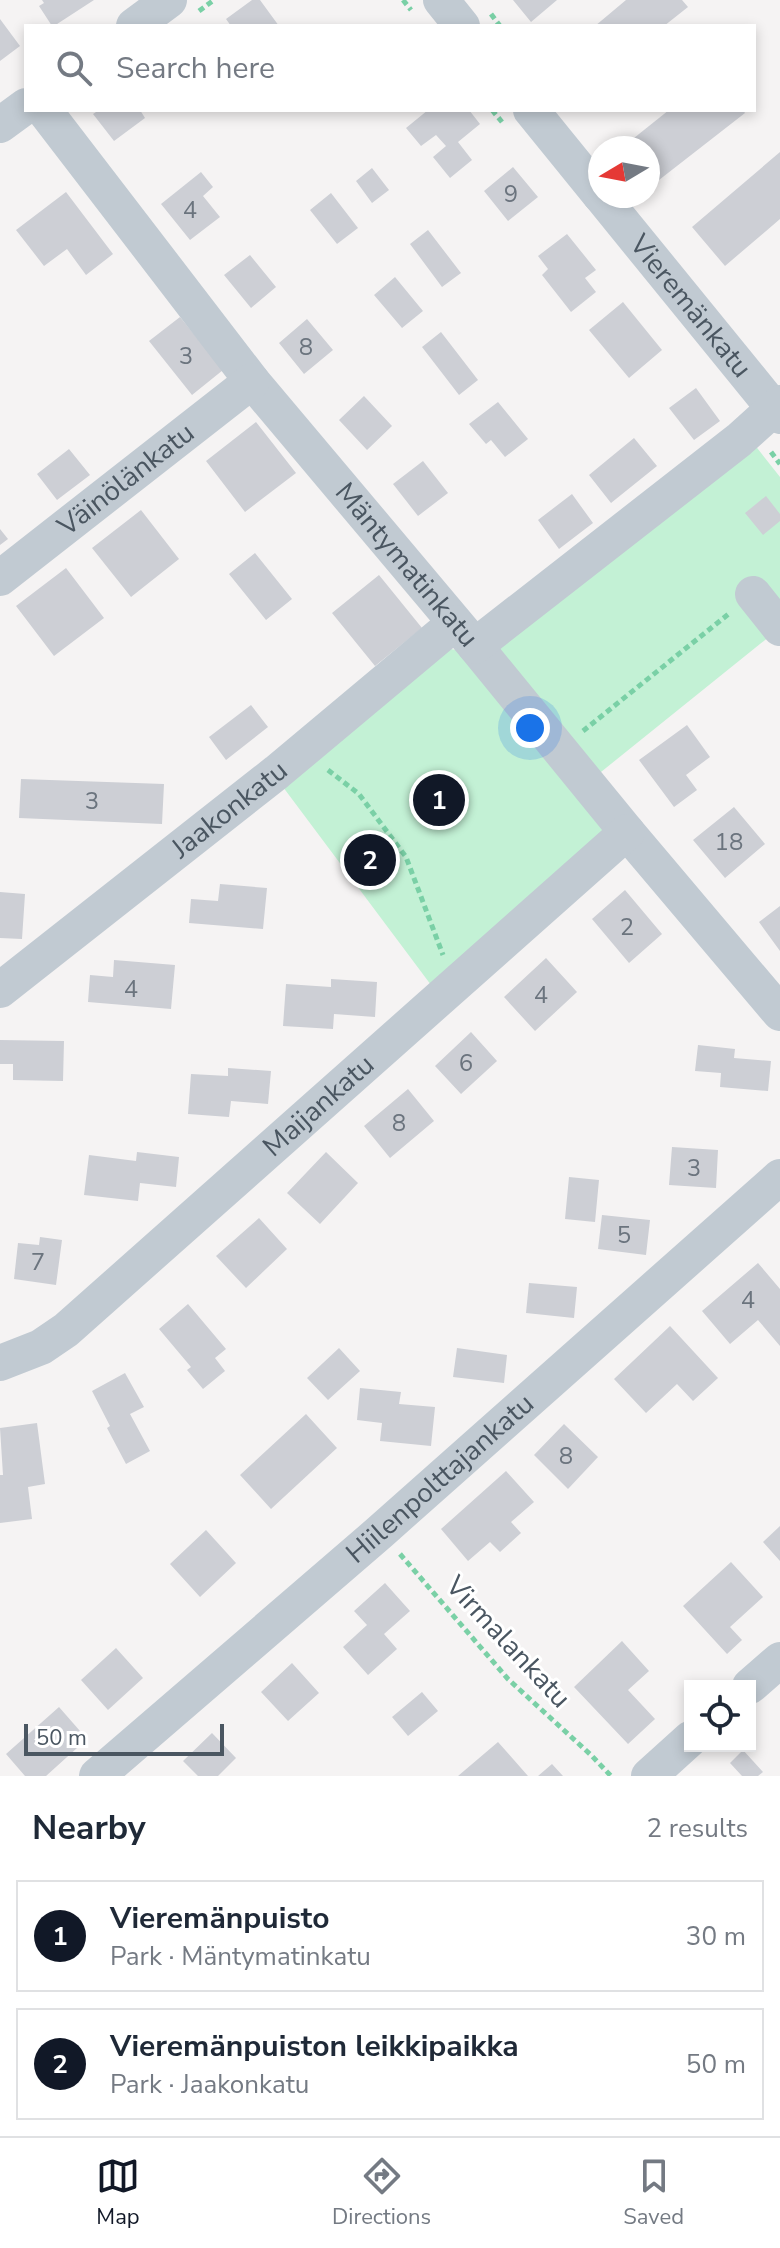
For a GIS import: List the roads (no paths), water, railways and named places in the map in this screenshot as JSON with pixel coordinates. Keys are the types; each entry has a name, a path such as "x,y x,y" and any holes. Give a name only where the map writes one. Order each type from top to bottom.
{"street":[{"path":"137,24 169,0"},
{"path":"441,0 460,24"},
{"path":"0,125 24,107"},
{"name":"Mäntymatinkatu","path":"46,112 252,381 780,1013"},
{"name":"Vieremänkatu","path":"533,112 588,179"},
{"name":"Vieremänkatu","path":"612,208 778,409"},
{"name":"Väinölänkatu","path":"0,578 252,381"},
{"name":"Jaakonkatu","path":"0,990 303,749 739,440 778,409"},
{"path":"753,594 780,628"},
{"name":"Maijankatu","path":"0,1363 41,1347 66,1330 627,832"},
{"name":"Hiilenpolttajankatu","path":"97,1776 380,1532 780,1177"},
{"path":"756,1681 780,1660"},
{"path":"649,1776 684,1744"}],"place":[{"name":"Vieremänpuisto","path":"439,800"},
{"name":"Vieremänpuiston leikkipaikka","path":"370,860"}]}
